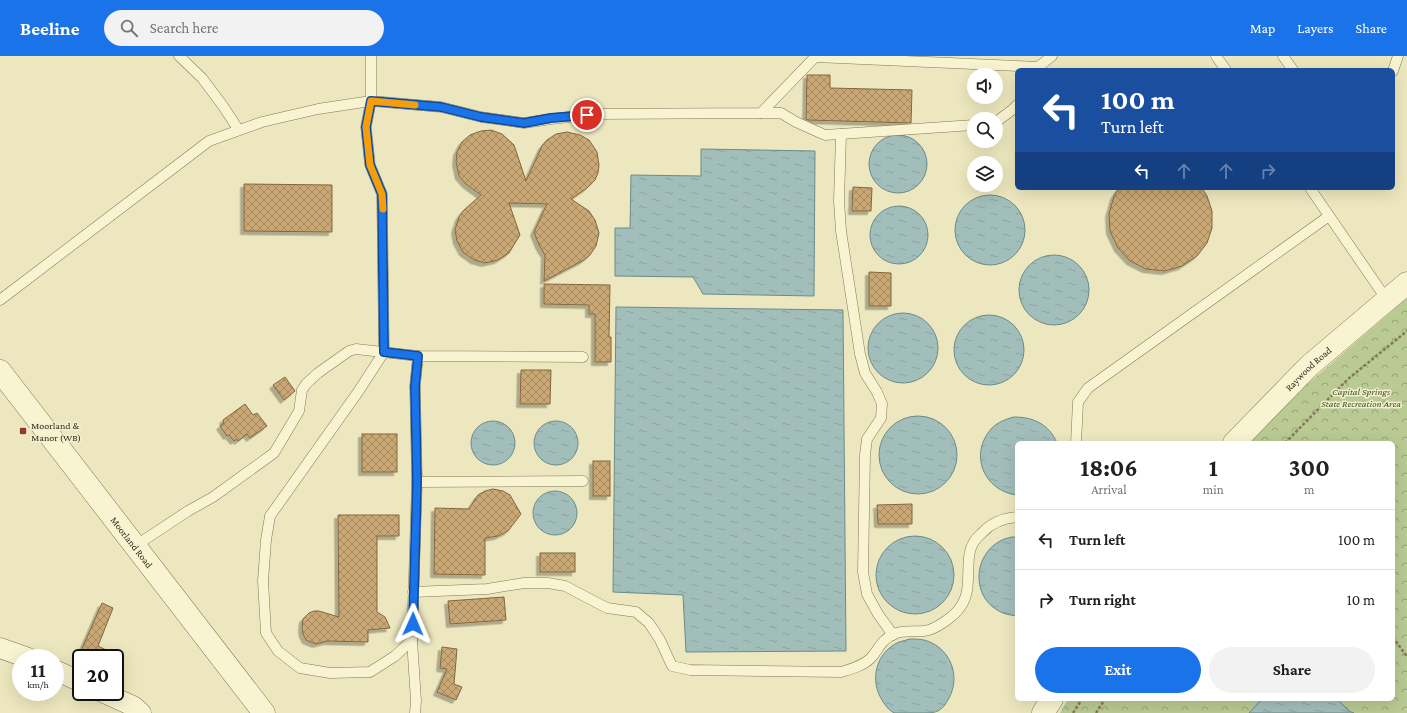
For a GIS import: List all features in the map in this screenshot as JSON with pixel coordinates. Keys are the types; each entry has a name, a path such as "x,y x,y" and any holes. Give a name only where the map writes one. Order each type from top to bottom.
{"street":[{"name":"Raywood Road","path":"1241,440 1309,366 1407,283"},
{"name":"Moorland Road","path":"0,371 264,713"},
{"path":"0,648 12,652"},
{"path":"122,701 133,706 141,713"},
{"path":"1043,713 1051,701"}],"lane":[{"path":"179,56 202,78 223,106 238,130"},
{"path":"371,56 371,101 366,127 370,165 382,194 384,352 358,392 270,516 266,540 263,581 266,633 278,651 300,668 330,673 370,672 395,656 412,640"},
{"path":"761,113 816,56 1037,68 1052,56"},
{"path":"1216,56 1225,68"},
{"path":"1283,56 1292,68"},
{"path":"1394,68 1398,56"},
{"path":"0,300 209,142 262,122 318,109 371,101 441,107 481,117 524,123 551,118 596,114 781,113 825,135 967,125"},
{"path":"1003,117 1015,107"},
{"path":"841,134 839,201 842,239 860,354 866,374 877,392 882,404 881,418 867,439 865,455 863,572 867,594 878,614 893,635"},
{"path":"1311,190 1387,300"},
{"path":"1076,441 1078,402 1088,388 1329,216"},
{"path":"136,546 188,510 213,497 274,452 299,411 302,390 306,384 318,373 349,351 356,349 418,356 583,357"},
{"path":"415,713 416,701 412,640 417,482 415,386 418,356"},
{"path":"417,482 582,481"},
{"path":"413,592 487,589 524,583 548,583 566,586 607,608 636,612 649,624 660,640 672,666 690,670 841,672 856,667 870,658 882,642 893,635 902,632 925,631 946,621 961,607 966,596 969,556 973,542 989,525 1010,517 1015,517"}],"path":[{"path":"1287,441 1348,379 1407,331"},
{"path":"1395,640 1407,657"},
{"path":"1073,713 1081,701"},
{"path":"1096,713 1104,701"}],"green space":[{"name":"Capital Springs State Recreation Area","path":"1407,298 1407,713 1060,713 1067,701 1395,701 1395,441 1251,441 1289,400"}],"water":[{"path":"892,135 904,135 919,143 927,158 927,170 919,185 904,193 892,193 877,185 869,170 869,158 877,143"},
{"path":"701,149 815,151 814,296 703,294 693,277 615,276 615,228 630,228 631,175 701,176"},
{"path":"983,195 997,195 1010,201 1019,210 1023,216 1025,230 1023,244 1015,255 1004,263 997,265 983,265 976,263 965,255 957,244 955,237 955,223 957,216 965,205 976,197"},
{"path":"893,206 905,206 920,214 928,229 928,241 920,256 905,264 893,264 878,256 870,241 870,229 878,214"},
{"path":"1047,255 1061,255 1074,261 1083,270 1087,276 1089,290 1087,304 1079,315 1068,323 1061,325 1047,325 1040,323 1029,315 1021,304 1019,297 1019,283 1021,276 1029,265 1040,257"},
{"path":"616,307 843,310 846,651 686,652 683,595 613,592"},
{"path":"896,313 910,313 923,319 932,328 936,334 938,348 936,362 928,373 917,381 910,383 896,383 889,381 878,373 870,362 868,355 868,341 870,334 878,323 889,315"},
{"path":"982,315 996,315 1009,321 1018,330 1022,336 1024,350 1022,364 1014,375 1003,383 996,385 982,385 975,383 964,375 956,364 954,357 954,343 956,336 964,325 975,317"},
{"path":"910,416 926,416 940,422 951,433 957,447 957,463 951,477 940,488 926,494 910,494 896,488 885,477 879,463 879,447 885,433 896,422"},
{"path":"1014,417 1034,420 1045,426 1054,436 1056,441 1015,441 1015,494 1005,492 988,479 983,470 981,460 981,449 985,438 992,428 1002,421"},
{"path":"493,421 505,425 511,431 515,443 511,455 505,461 493,465 481,461 475,455 471,443 475,431 481,425"},
{"path":"556,421 568,425 574,431 578,443 574,455 568,461 556,465 544,461 538,455 534,443 538,431 544,425"},
{"path":"555,491 567,495 573,501 577,513 573,525 567,531 555,535 543,531 537,525 533,513 537,501 543,495"},
{"path":"907,536 923,536 937,542 948,553 954,567 954,583 948,597 937,608 923,614 907,614 893,608 882,597 876,583 876,567 882,553 893,542"},
{"path":"1015,537 1015,616 997,610 989,603 983,594 980,585 979,575 985,555 991,547 1001,540"},
{"path":"909,639 927,641 939,647 945,653 952,667 954,682 952,690 946,703 938,711 926,713 895,713 886,706 878,693 876,677 879,661 890,648 898,642"},
{"path":"1260,701 1339,701 1349,711 1354,713 1249,713"}],"building":[{"path":"807,75 830,75 830,88 912,90 911,123 808,120 806,119"},
{"path":"491,130 502,134 514,145 526,181 542,146 547,140 556,134 567,132 580,135 589,140 597,152 599,165 595,180 587,188 571,199 589,211 595,220 599,233 596,246 590,255 584,260 544,281 545,255 534,232 547,204 509,203 520,235 509,253 498,260 485,263 474,260 463,252 457,241 455,230 459,217 464,210 481,195 466,184 459,176 456,162 457,152 462,142 470,135 481,131"},
{"path":"244,184 332,185 332,232 244,231"},
{"path":"853,187 872,188 871,211 852,211"},
{"path":"1118,190 1203,190 1212,211 1212,228 1207,243 1197,256 1182,266 1165,271 1146,269 1130,261 1118,248 1110,231 1109,214 1114,196"},
{"path":"869,272 891,273 891,306 869,306"},
{"path":"544,284 610,285 609,337 611,337 611,362 595,362 595,314 589,314 589,305 544,304"},
{"path":"521,370 551,370 550,404 520,404"},
{"path":"285,377 295,391 284,400 273,385"},
{"path":"245,404 253,415 257,413 267,426 250,438 247,434 238,441 237,439 234,441 229,435 227,436 220,426 224,423 223,420"},
{"path":"362,434 397,434 397,472 362,472"},
{"path":"593,461 610,461 610,496 593,496"},
{"path":"493,489 503,491 510,495 521,514 508,531 498,536 485,538 485,575 434,574 435,508 469,509 478,495"},
{"path":"912,504 912,524 878,524 877,505"},
{"path":"338,515 399,515 399,536 377,536 377,612 385,617 390,628 368,630 368,642 327,641 316,644 306,640 302,628 303,619 309,613 314,611 339,617"},
{"path":"540,553 575,553 575,572 540,572"},
{"path":"504,597 506,620 450,624 448,601"},
{"path":"102,603 113,608 98,646 104,649 82,649"},
{"path":"442,647 457,649 454,684 462,687 456,700 437,692 447,669 440,668"}],"slow traffic":[{"path":"383,209 382,194 370,165 366,127 371,101 415,105"}],"place":[{"name":"Moorland & Manor (WB)","path":"23,431"}],"route":[{"path":"413,624 417,482 415,386 418,356 384,352 382,194 370,165 366,127 371,101 441,107 481,117 524,123 551,118 587,115"}]}
